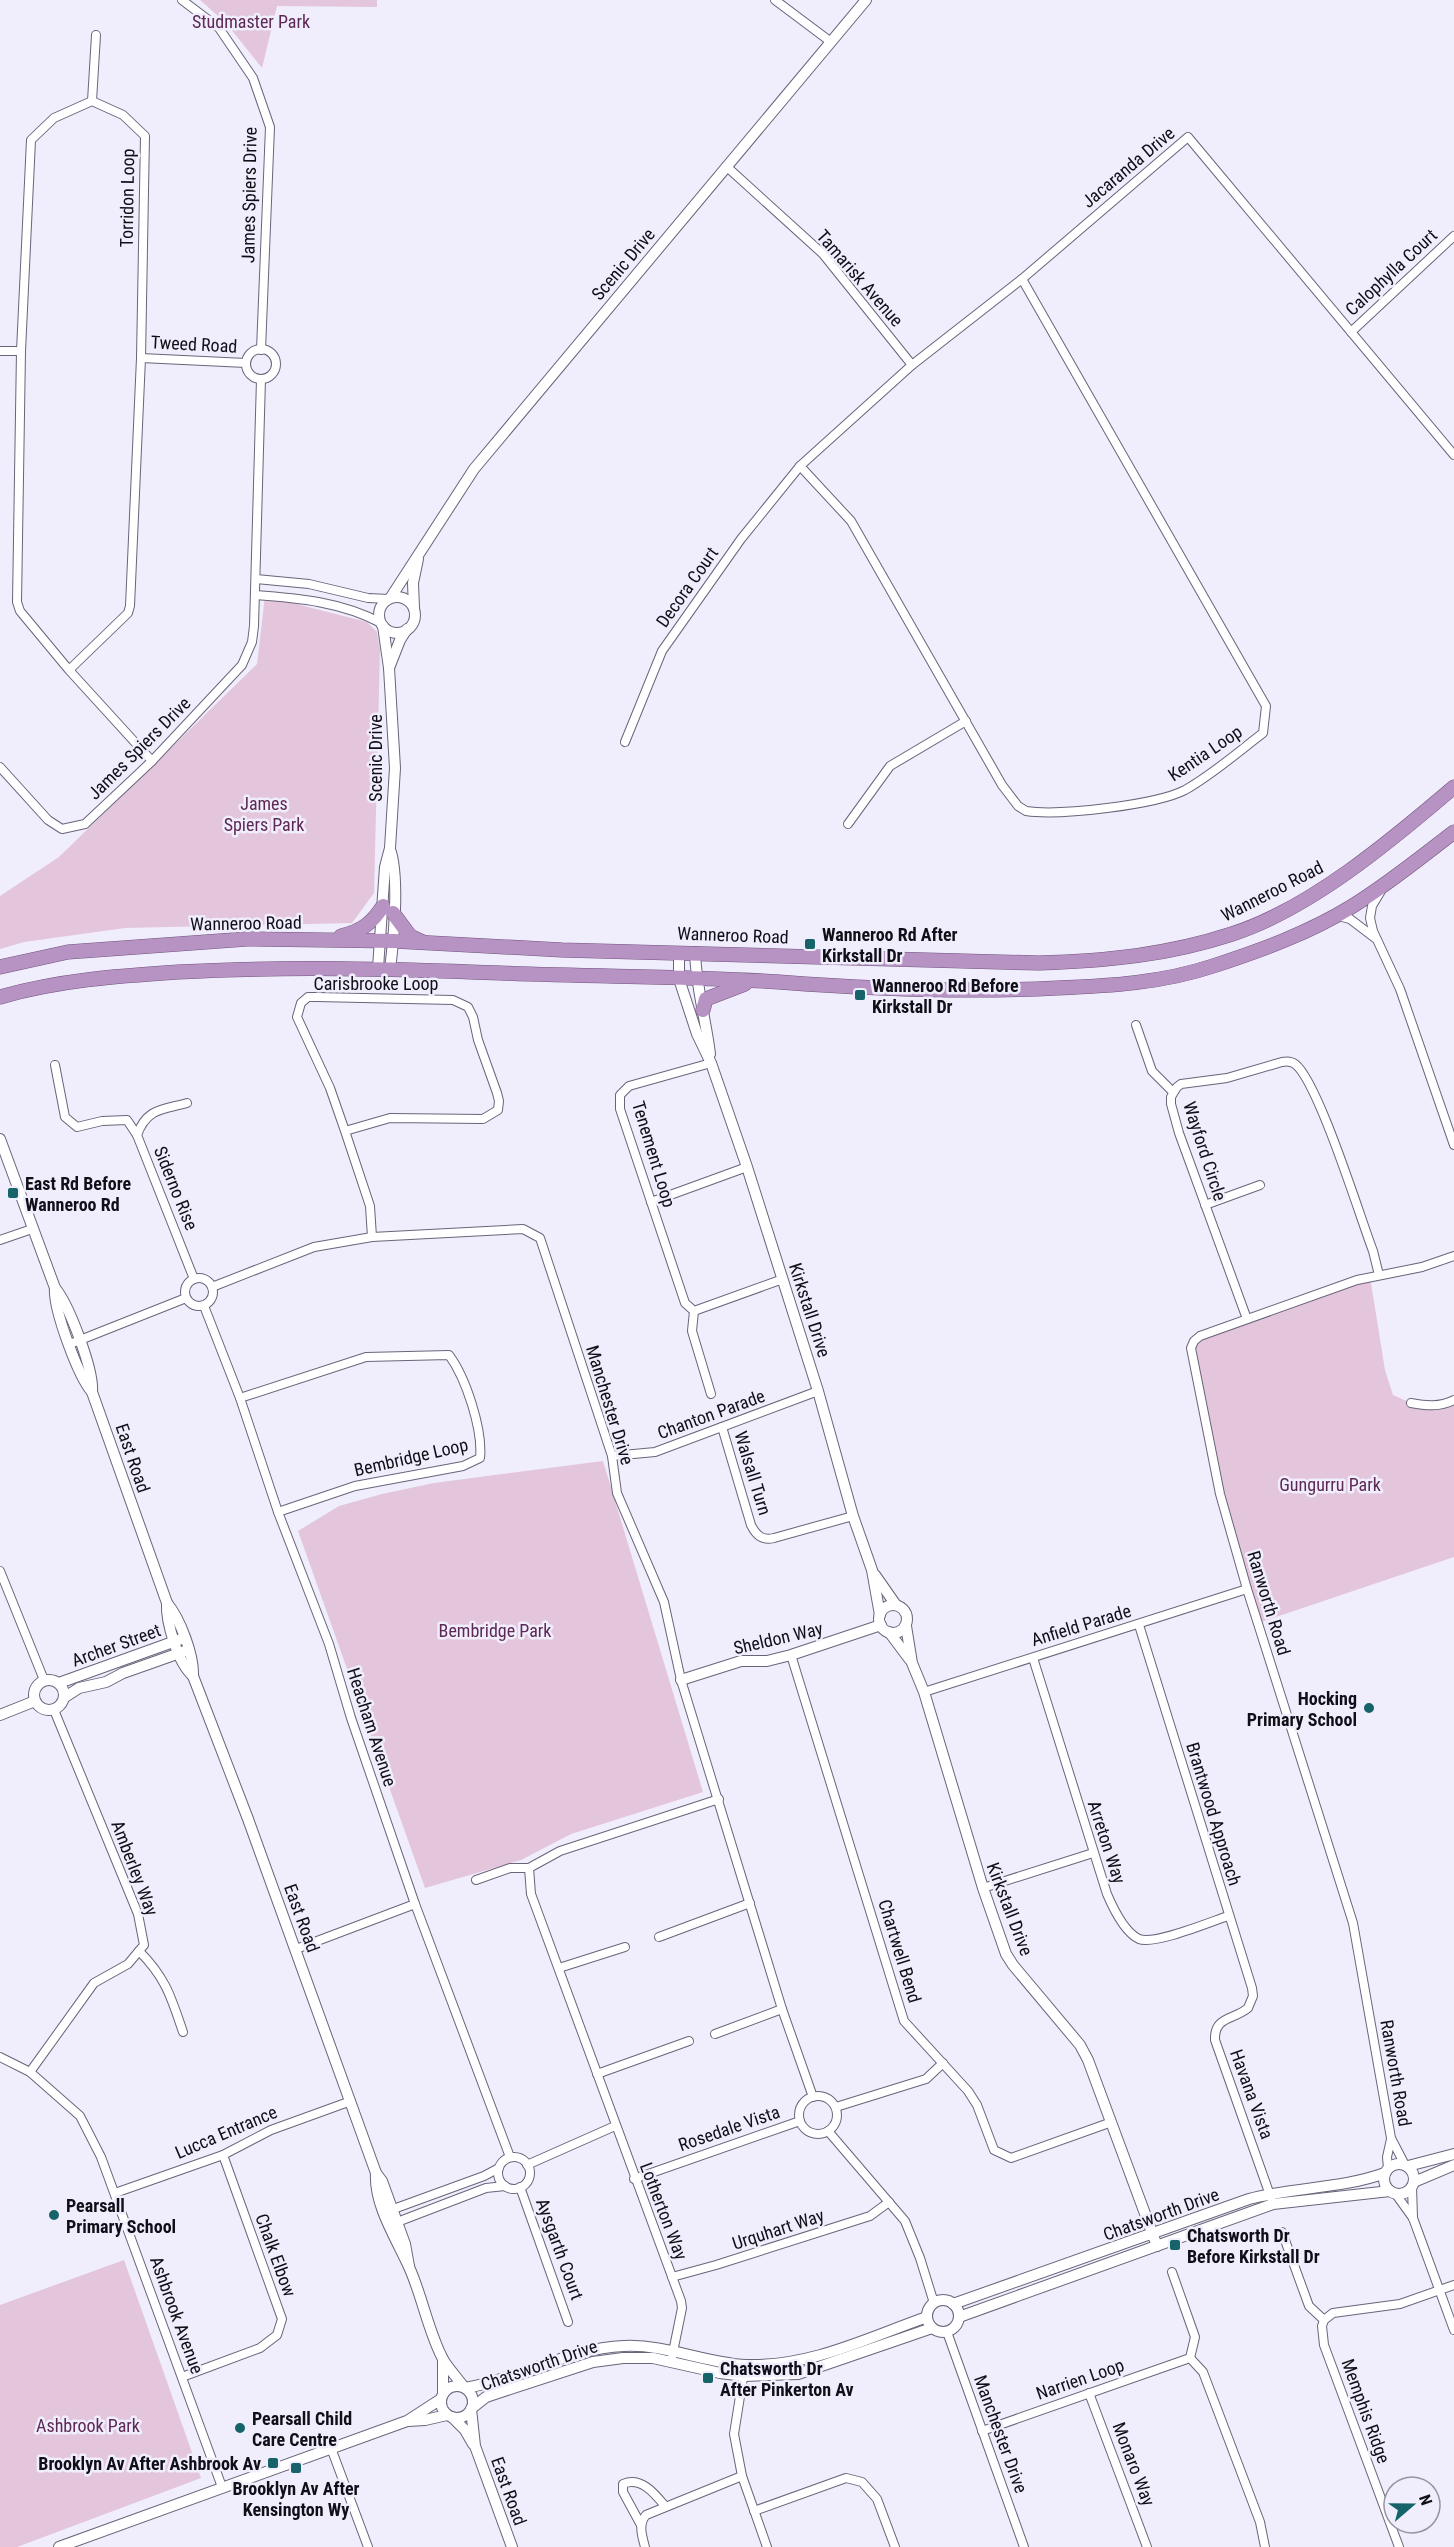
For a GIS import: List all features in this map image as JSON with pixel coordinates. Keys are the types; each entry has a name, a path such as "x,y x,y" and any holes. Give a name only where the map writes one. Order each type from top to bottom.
{"highway":[{"name":"Wanneroo Road","path":"0,967 69,952 248,939 388,941 562,950 1039,963 1110,961 1233,934 1299,902 1342,876 1454,787"},
{"path":"0,997 67,981 219,969 384,968 755,981 868,988 1008,991 1136,982 1211,967 1288,938 1335,916 1387,884 1454,832"},
{"path":"319,940 360,931 388,910 410,936 429,944"},
{"path":"703,1010 706,999 755,981"}],"street":[{"name":"James Spiers Drive","path":"182,0 219,28 253,78 270,127 261,350"},
{"path":"775,0 831,42"},
{"name":"Scenic Drive","path":"390,598 407,570 418,559 474,469 867,0"},
{"path":"96,35 92,101 54,117 30,140 21,351 16,602 20,611 69,670 152,761"},
{"name":"Torridon Loop","path":"69,670 128,613 130,606 141,358 145,136 123,115 92,101"},
{"name":"Jacaranda Drive","path":"800,466 912,365 1022,279 1188,137 1454,455"},
{"name":"Tamarisk Avenue","path":"726,166 823,254 912,365"},
{"name":"Calophylla Court","path":"1351,332 1454,236"},
{"name":"Kentia Loop","path":"800,466 852,521 1002,785 1018,806 1026,811 1097,809 1168,797 1186,789 1263,733 1266,706 1022,279"},
{"path":"261,350 271,353 276,365 272,374 261,379 250,374 246,363 251,354 261,350"},
{"path":"0,351 21,351"},
{"name":"Tweed Road","path":"141,358 246,363"},
{"name":"James Spiers Drive","path":"0,767 48,820 62,829 85,824 152,761 242,665 252,642 256,579 261,379"},
{"name":"Decora Court","path":"625,742 663,651 741,539 800,466"},
{"name":"Scenic Drive","path":"414,608 413,583 418,559"},
{"path":"255,595 306,599 364,614 394,633 407,629 414,620 414,608 405,598 368,598 309,584 256,579"},
{"path":"382,624 379,610 390,598"},
{"name":"Scenic Drive","path":"382,624 389,668 394,768 390,848 395,866 388,910 388,941 384,968"},
{"name":"Scenic Drive","path":"389,668 407,629"},
{"path":"848,824 890,766 966,722"},
{"path":"1387,884 1372,906 1370,918 1375,939 1400,989 1454,1145"},
{"path":"1335,916 1350,919 1375,939"},
{"name":"Kirkstall Drive","path":"679,952 679,979 747,1167 783,1280 818,1391 853,1516 872,1569 883,1624 912,1663"},
{"name":"Kirkstall Drive","path":"695,952 696,979 711,1064"},
{"name":"Carisbrooke Loop","path":"345,1131 390,1118 483,1119 498,1110 497,1094 478,1040 474,1017 468,1007 453,1000 317,996 308,997 301,1003 297,1017 299,1024 330,1088 345,1131 370,1206 372,1237"},
{"path":"1136,1025 1152,1071 1173,1092"},
{"name":"Wayford Circle","path":"1247,1319 1179,1133 1171,1104 1173,1092 1181,1084 1227,1078 1288,1061 1296,1065 1320,1104 1373,1251 1379,1275"},
{"name":"Tenement Loop","path":"711,1064 629,1086 621,1095 620,1109 685,1303 694,1311 692,1331 711,1394"},
{"path":"55,1065 65,1117 77,1127 127,1120 137,1135"},
{"name":"Siderno Rise","path":"187,1103 153,1113 142,1121 137,1135 194,1279"},
{"name":"East Road","path":"0,1139 55,1288 63,1298 75,1342 93,1380 92,1392 167,1603 166,1617 184,1651 194,1664 193,1676 296,1949 376,2173 382,2181 388,2211 405,2244 409,2266 443,2359 464,2387"},
{"path":"651,1202 747,1167"},
{"path":"1205,1205 1260,1185"},
{"path":"0,1240 32,1229"},
{"name":"Manchester Drive","path":"212,1287 314,1247 372,1237 523,1229 540,1239 612,1456 617,1493 664,1602 681,1680 782,2009 813,2097"},
{"name":"Ranworth Road","path":"1387,2170 1391,2138 1353,1923 1247,1589 1220,1494 1191,1348 1200,1336 1343,1284 1422,1267 1454,1256"},
{"path":"194,1279 202,1279 212,1287 213,1296 204,1306 191,1304 186,1298 185,1289 194,1279"},
{"path":"694,1311 783,1280"},
{"path":"75,1342 186,1298"},
{"name":"Heacham Avenue","path":"204,1306 240,1398 278,1512 329,1644 365,1762 415,1904 510,2157"},
{"name":"Bembridge Loop","path":"240,1398 366,1357 449,1355 458,1367 482,1441 480,1458 463,1466 355,1486 278,1512"},
{"name":"Chanton Parade","path":"612,1456 655,1452 818,1391"},
{"path":"1411,1403 1427,1406 1443,1405 1454,1400"},
{"name":"Walsall Turn","path":"722,1427 751,1525 759,1536 769,1540 774,1539 853,1516"},
{"name":"Kirkstall Drive","path":"872,1569 896,1605"},
{"path":"0,1571 44,1680"},
{"name":"Anfield Parade","path":"924,1692 1247,1589"},
{"path":"896,1605 906,1613 906,1626 899,1632 883,1624 887,1607 896,1605"},
{"name":"Sheldon Way","path":"681,1680 741,1661 767,1661 791,1655 883,1624"},
{"name":"Brantwood Approach","path":"1139,1625 1251,1988 1251,2002 1244,2011"},
{"name":"Kirkstall Drive","path":"906,1626 912,1663 924,1692 983,1888 1006,1954 1018,1973 1080,2045 1088,2060 1109,2123 1155,2240"},
{"name":"Archer Street","path":"59,1683 180,1640"},
{"name":"Archer Street","path":"65,1697 79,1688 106,1682 123,1673 184,1651"},
{"name":"Chartwell Bend","path":"791,1655 904,2021 968,2091 977,2105 994,2150 1011,2158 1109,2123"},
{"name":"Arreton Way","path":"1033,1658 1093,1853 1113,1909 1133,1935 1140,1939 1155,1939 1228,1916"},
{"path":"44,1680 59,1683 65,1691 61,1705 54,1710 40,1708 35,1701 34,1691 44,1680"},
{"path":"0,1715 35,1701"},
{"name":"Amberley Way","path":"54,1710 138,1914 144,1945 139,1951"},
{"path":"476,1880 510,1868 529,1869 560,1851 581,1843 719,1799"},
{"path":"983,1888 1093,1853"},
{"name":"Lotherton Way","path":"529,1869 531,1894 560,1968 682,2308 673,2356"},
{"path":"659,1937 750,1903"},
{"path":"296,1949 415,1904"},
{"path":"560,1968 625,1947"},
{"path":"30,2072 94,1983 128,1964 139,1951 155,1967 167,1986 183,2032"},
{"path":"715,2034 782,2009"},
{"name":"Havana Vista","path":"1244,2011 1221,2021 1215,2030 1215,2040 1272,2199"},
{"path":"597,2074 690,2041"},
{"name":"Ashbrook Avenue","path":"0,2057 30,2072 80,2116 101,2157 115,2193 222,2487"},
{"path":"836,2107 926,2079 943,2063"},
{"path":"813,2097 827,2098 836,2107 837,2121 828,2132 814,2134 803,2127 800,2121 803,2104 813,2097"},
{"name":"Lucca Entrance","path":"115,2193 223,2155 271,2130 351,2101"},
{"name":"Rosedale Vista","path":"634,2179 800,2121"},
{"path":"527,2165 615,2126"},
{"path":"828,2132 905,2222 920,2258 934,2303"},
{"name":"Ranworth Road","path":"1391,2138 1407,2166"},
{"path":"1454,2154 1407,2166 1396,2164 1387,2170 1384,2182 1413,2218 1454,2330"},
{"name":"Chalk Elbow","path":"182,2377 260,2348 277,2335 282,2319 223,2155"},
{"path":"388,2211 484,2176 499,2168 505,2159 510,2157 519,2158 527,2165 530,2175 520,2187 486,2188 393,2224"},
{"path":"1407,2166 1414,2174 1413,2218"},
{"path":"1392,2192 1404,2193 1413,2185 1454,2166"},
{"path":"499,2168 499,2177 505,2186"},
{"name":"Chatsworth Drive","path":"953,2304 1155,2240 1272,2199 1353,2183 1387,2170"},
{"name":"Aysgarth Court","path":"520,2187 568,2322"},
{"name":"Chatsworth Drive","path":"1272,2199 1392,2192"},
{"name":"Urquhart Way","path":"672,2277 870,2216 889,2202"},
{"path":"1282,2232 1309,2307 1324,2320 1334,2313 1400,2304 1454,2285"},
{"name":"Chatsworth Drive","path":"959,2317 1155,2240"},
{"path":"1172,2272 1195,2337 1190,2358 1203,2372 1260,2522 1265,2547"},
{"path":"944,2300 953,2304 959,2317 954,2327 947,2332 932,2328 927,2317 927,2312 934,2303 944,2300"},
{"name":"Chatsworth Drive","path":"464,2387 497,2381 586,2352 625,2346 673,2356 720,2373 745,2370 811,2359 927,2317"},
{"name":"Memphis Ridge","path":"1324,2320 1322,2333 1324,2345 1399,2547"},
{"name":"Chatsworth Drive","path":"745,2370 798,2374 932,2328"},
{"name":"Manchester Drive","path":"947,2332 1024,2547"},
{"name":"Chatsworth Drive","path":"472,2409 486,2397 552,2374 609,2359 673,2356"},
{"name":"Narrien Loop","path":"982,2431 1190,2358"},
{"name":"East Road","path":"442,2396 443,2359"},
{"path":"548,2364 552,2374"},
{"path":"745,2370 734,2434 742,2476 767,2547"},
{"path":"59,2547 407,2421 453,2386 464,2387 473,2398 472,2409 462,2417 450,2416 407,2421"},
{"name":"Monaro Way","path":"1089,2393 1147,2547"},
{"path":"442,2396 442,2409 450,2416"},
{"name":"East Road","path":"472,2409 475,2446"},
{"name":"East Road","path":"450,2416 465,2430 475,2446 512,2547"},
{"path":"331,2448 368,2547"},
{"path":"641,2525 646,2515 742,2476"},
{"path":"754,2511 846,2478 862,2482 877,2499 895,2547"},
{"path":"645,2547 641,2525 623,2492 623,2484 632,2482 648,2487 665,2506"}],"green space":[{"name":"Studmaster Park","path":"200,0 377,0 377,7 277,6 262,68 226,23"},
{"name":"James Spiers Park","path":"265,596 367,622 377,632 380,650 374,893 352,923 125,928 24,942 0,949 0,896 59,857 257,664"},
{"name":"Gungurru Park","path":"1370,1277 1385,1370 1393,1395 1411,1403 1454,1400 1454,1557 1258,1623 1220,1494 1191,1356 1194,1341"},
{"name":"Bembridge Park","path":"603,1461 703,1792 571,1834 521,1860 425,1888 298,1531 339,1506 382,1494 434,1483"},
{"name":"Ashbrook Park","path":"124,2260 201,2478 17,2547 0,2547 0,2305"}],"place":[{"name":"Wanneroo Rd After Kirkstall Dr","path":"810,944"},
{"name":"Wanneroo Rd Before Kirkstall Dr","path":"860,995"},
{"name":"East Rd Before Wanneroo Rd","path":"13,1193"},
{"name":"Hocking Primary School","path":"1369,1708"},
{"name":"Pearsall Primary School","path":"54,2215"},
{"name":"Chatsworth Dr Before Kirkstall Dr","path":"1175,2245"},
{"name":"Chatsworth Dr After Pinkerton Av","path":"708,2378"},
{"name":"Pearsall Child Care Centre","path":"240,2428"},
{"name":"Brooklyn Av After Ashbrook Av","path":"273,2463"},
{"name":"Brooklyn Av After Kensington Wy","path":"296,2468"}]}
